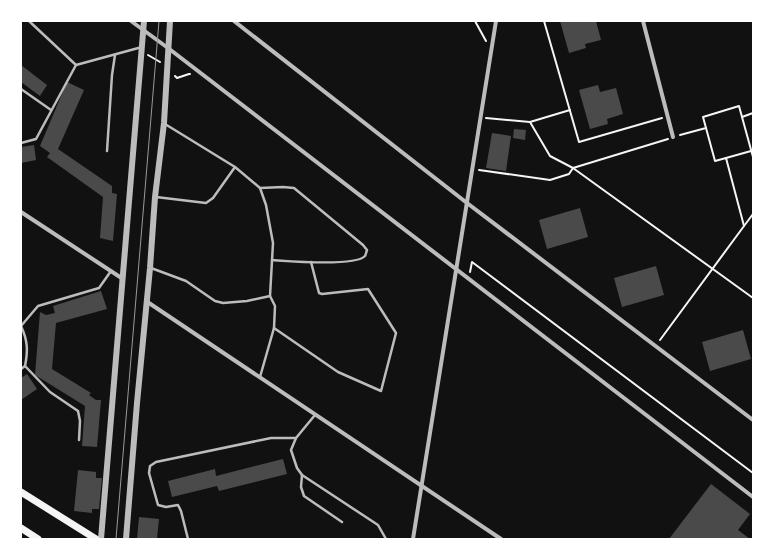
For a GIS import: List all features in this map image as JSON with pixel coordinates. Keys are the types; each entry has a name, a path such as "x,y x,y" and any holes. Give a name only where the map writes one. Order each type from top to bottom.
{"main road":[{"path":"21,492 96,539"},
{"path":"21,528 38,539"}],"street":[{"path":"131,21 456,268 753,497"},
{"path":"101,539 144,21"},
{"path":"126,539 155,197 164,123 170,21"},
{"path":"234,21 467,203 753,420"},
{"path":"413,539 496,21"},
{"path":"643,21 673,137"},
{"path":"21,212 123,280"},
{"path":"146,301 501,539"}],"lane":[{"path":"29,21 76,65"},
{"path":"21,143 36,139 76,65 142,47"},
{"path":"108,151 112,74 115,55"},
{"path":"21,89 51,110"},
{"path":"164,123 235,167 260,188 266,205 273,243 270,296 275,306 274,328 260,377"},
{"path":"155,197 206,203 214,198 235,167"},
{"path":"260,188 294,188 363,245 366,250 366,255 364,257 355,260 311,262 272,260"},
{"path":"274,328 338,372 381,391 396,333 368,289 322,294 319,293 311,262"},
{"path":"150,268 186,281 215,301 223,303 239,302 270,296"},
{"path":"21,369 25,366 28,354 27,338 21,326 38,306 99,288 111,272"},
{"path":"25,366 50,392 78,411 80,421 79,440"},
{"path":"315,415 296,438 291,450 297,468 302,475 378,525 386,539"},
{"path":"188,539 178,505 166,507 158,505 149,473 150,466 156,462 271,438 296,438"},
{"path":"302,475 301,487 304,496 342,522"}],"path":[{"path":"475,21 491,49"},
{"path":"544,21 579,142 667,116"},
{"path":"751,151 715,161 703,117 739,106 753,157"},
{"path":"480,118 530,122 570,110"},
{"path":"742,116 753,113"},
{"path":"530,122 550,156 573,168 753,298"},
{"path":"472,168 550,180 569,174 573,168 706,128"},
{"path":"726,158 744,226"},
{"path":"656,346 753,214"}],"building":[{"path":"560,21 596,21 601,40 585,44 586,48 569,53"},
{"path":"21,65 47,85 40,96 21,82"},
{"path":"67,82 84,90 58,149 112,186 112,193 117,194 113,241 100,238 103,197 47,157 50,153 40,146"},
{"path":"598,85 600,92 616,88 623,114 607,119 608,124 590,129 579,90"},
{"path":"514,129 526,130 525,140 513,138"},
{"path":"492,133 511,136 506,171 486,168"},
{"path":"34,145 36,160 21,163 21,147"},
{"path":"580,208 588,237 547,249 539,220"},
{"path":"656,266 664,295 622,307 614,278"},
{"path":"101,291 107,309 56,323 52,369 91,393 89,395 96,400 101,400 97,447 82,446 85,406 35,375 40,312 46,315 55,313 53,306"},
{"path":"743,330 751,359 710,371 702,342"},
{"path":"27,374 37,389 21,400 21,378"},
{"path":"283,459 287,474 219,491 217,486 172,497 168,481 215,469 216,476"},
{"path":"78,470 96,472 96,478 102,478 99,509 92,509 92,513 74,511"},
{"path":"711,484 750,514 738,530 750,539 669,539"},
{"path":"139,517 159,519 157,539 137,539"}],"tram line":[{"path":"116,539 159,21"}]}
